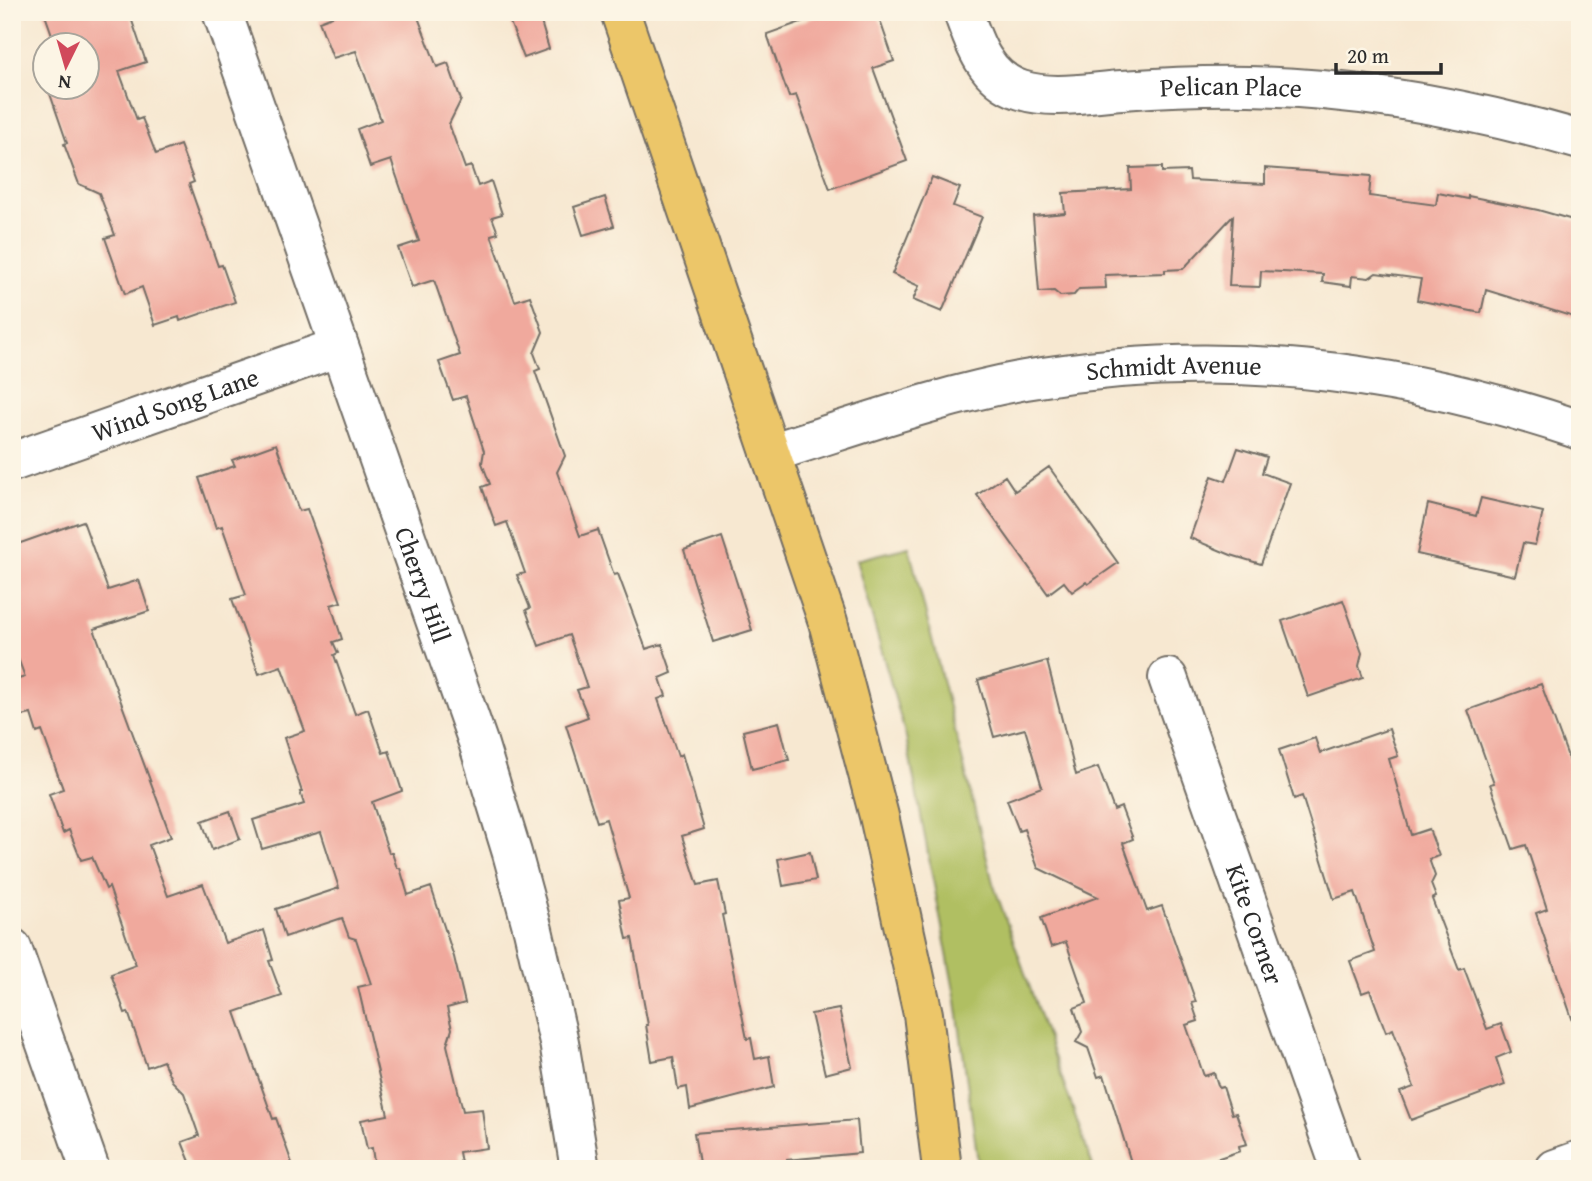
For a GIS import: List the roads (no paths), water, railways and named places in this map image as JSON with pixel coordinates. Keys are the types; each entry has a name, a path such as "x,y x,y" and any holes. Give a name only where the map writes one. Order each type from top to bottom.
{"main road":[{"path":"620,12 828,622 879,816 923,1014 942,1169"}],"street":[{"name":"Cherry Hill","path":"222,12 478,742 512,853 559,1042 580,1169"},
{"name":"Pelican Place","path":"963,12 973,41 991,71 1004,82 1021,90 1057,94 1167,87 1239,86 1332,91 1508,119 1580,139"},
{"name":"Wind Song Lane","path":"12,462 339,347"},
{"name":"Schmidt Avenue","path":"770,453 909,409 1025,380 1161,365 1252,365 1391,379 1514,408 1580,430"},
{"name":"Kite Corner","path":"1168,678 1341,1169"},
{"path":"12,948 90,1169"},
{"path":"1555,1169 1580,1160"}]}
